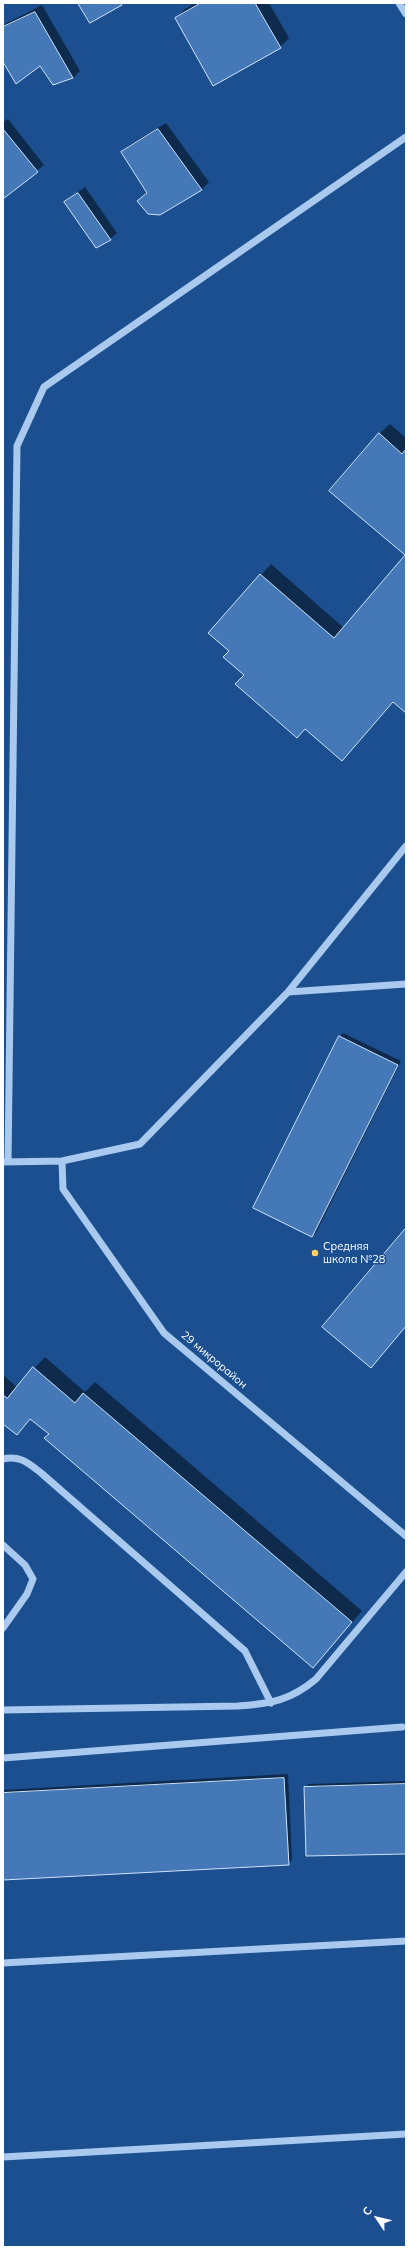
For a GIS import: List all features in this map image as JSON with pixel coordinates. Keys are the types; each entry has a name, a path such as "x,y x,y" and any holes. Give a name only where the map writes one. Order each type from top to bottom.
{"street":[{"path":"399,3 406,14"},
{"path":"406,137 44,388 17,446 5,1162 62,1161 140,1144 288,992 406,846"},
{"path":"288,992 406,984"},
{"name":"29 микрорайон","path":"62,1161 63,1189 164,1333 406,1536"},
{"path":"3,1459 10,1457 23,1459 40,1472 245,1651 271,1703"},
{"path":"3,1545 25,1565 34,1579 27,1594 3,1628"},
{"path":"3,1710 230,1706 271,1703 301,1692 316,1679 406,1572"},
{"path":"3,1758 402,1727"},
{"path":"3,1963 406,1941"},
{"path":"3,2157 406,2134"}],"building":[{"path":"78,3 121,3 122,5 90,23"},
{"path":"201,3 255,3 281,48 213,86 175,18"},
{"path":"35,12 73,78 53,85 40,66 16,84 3,62 3,27"},
{"path":"3,129 38,172 3,199"},
{"path":"158,129 202,190 160,215 148,214 137,201 147,193 121,152"},
{"path":"78,193 111,240 96,248 64,202"},
{"path":"379,433 402,454 406,449 406,713 393,702 342,761 305,729 297,738 235,684 244,675 223,657 229,651 208,633 260,574 334,638 405,555 329,491"},
{"path":"339,1036 398,1065 312,1237 253,1208"},
{"path":"406,1228 406,1326 371,1368 322,1327"},
{"path":"33,1367 75,1403 83,1393 352,1622 313,1668 44,1438 49,1434 30,1419 17,1435 3,1424 3,1395 7,1398"},
{"path":"284,1778 289,1865 3,1880 3,1793"},
{"path":"406,1784 406,1854 306,1856 304,1787"}],"place":[{"name":"Средняя школа №28","path":"315,1253"}]}
